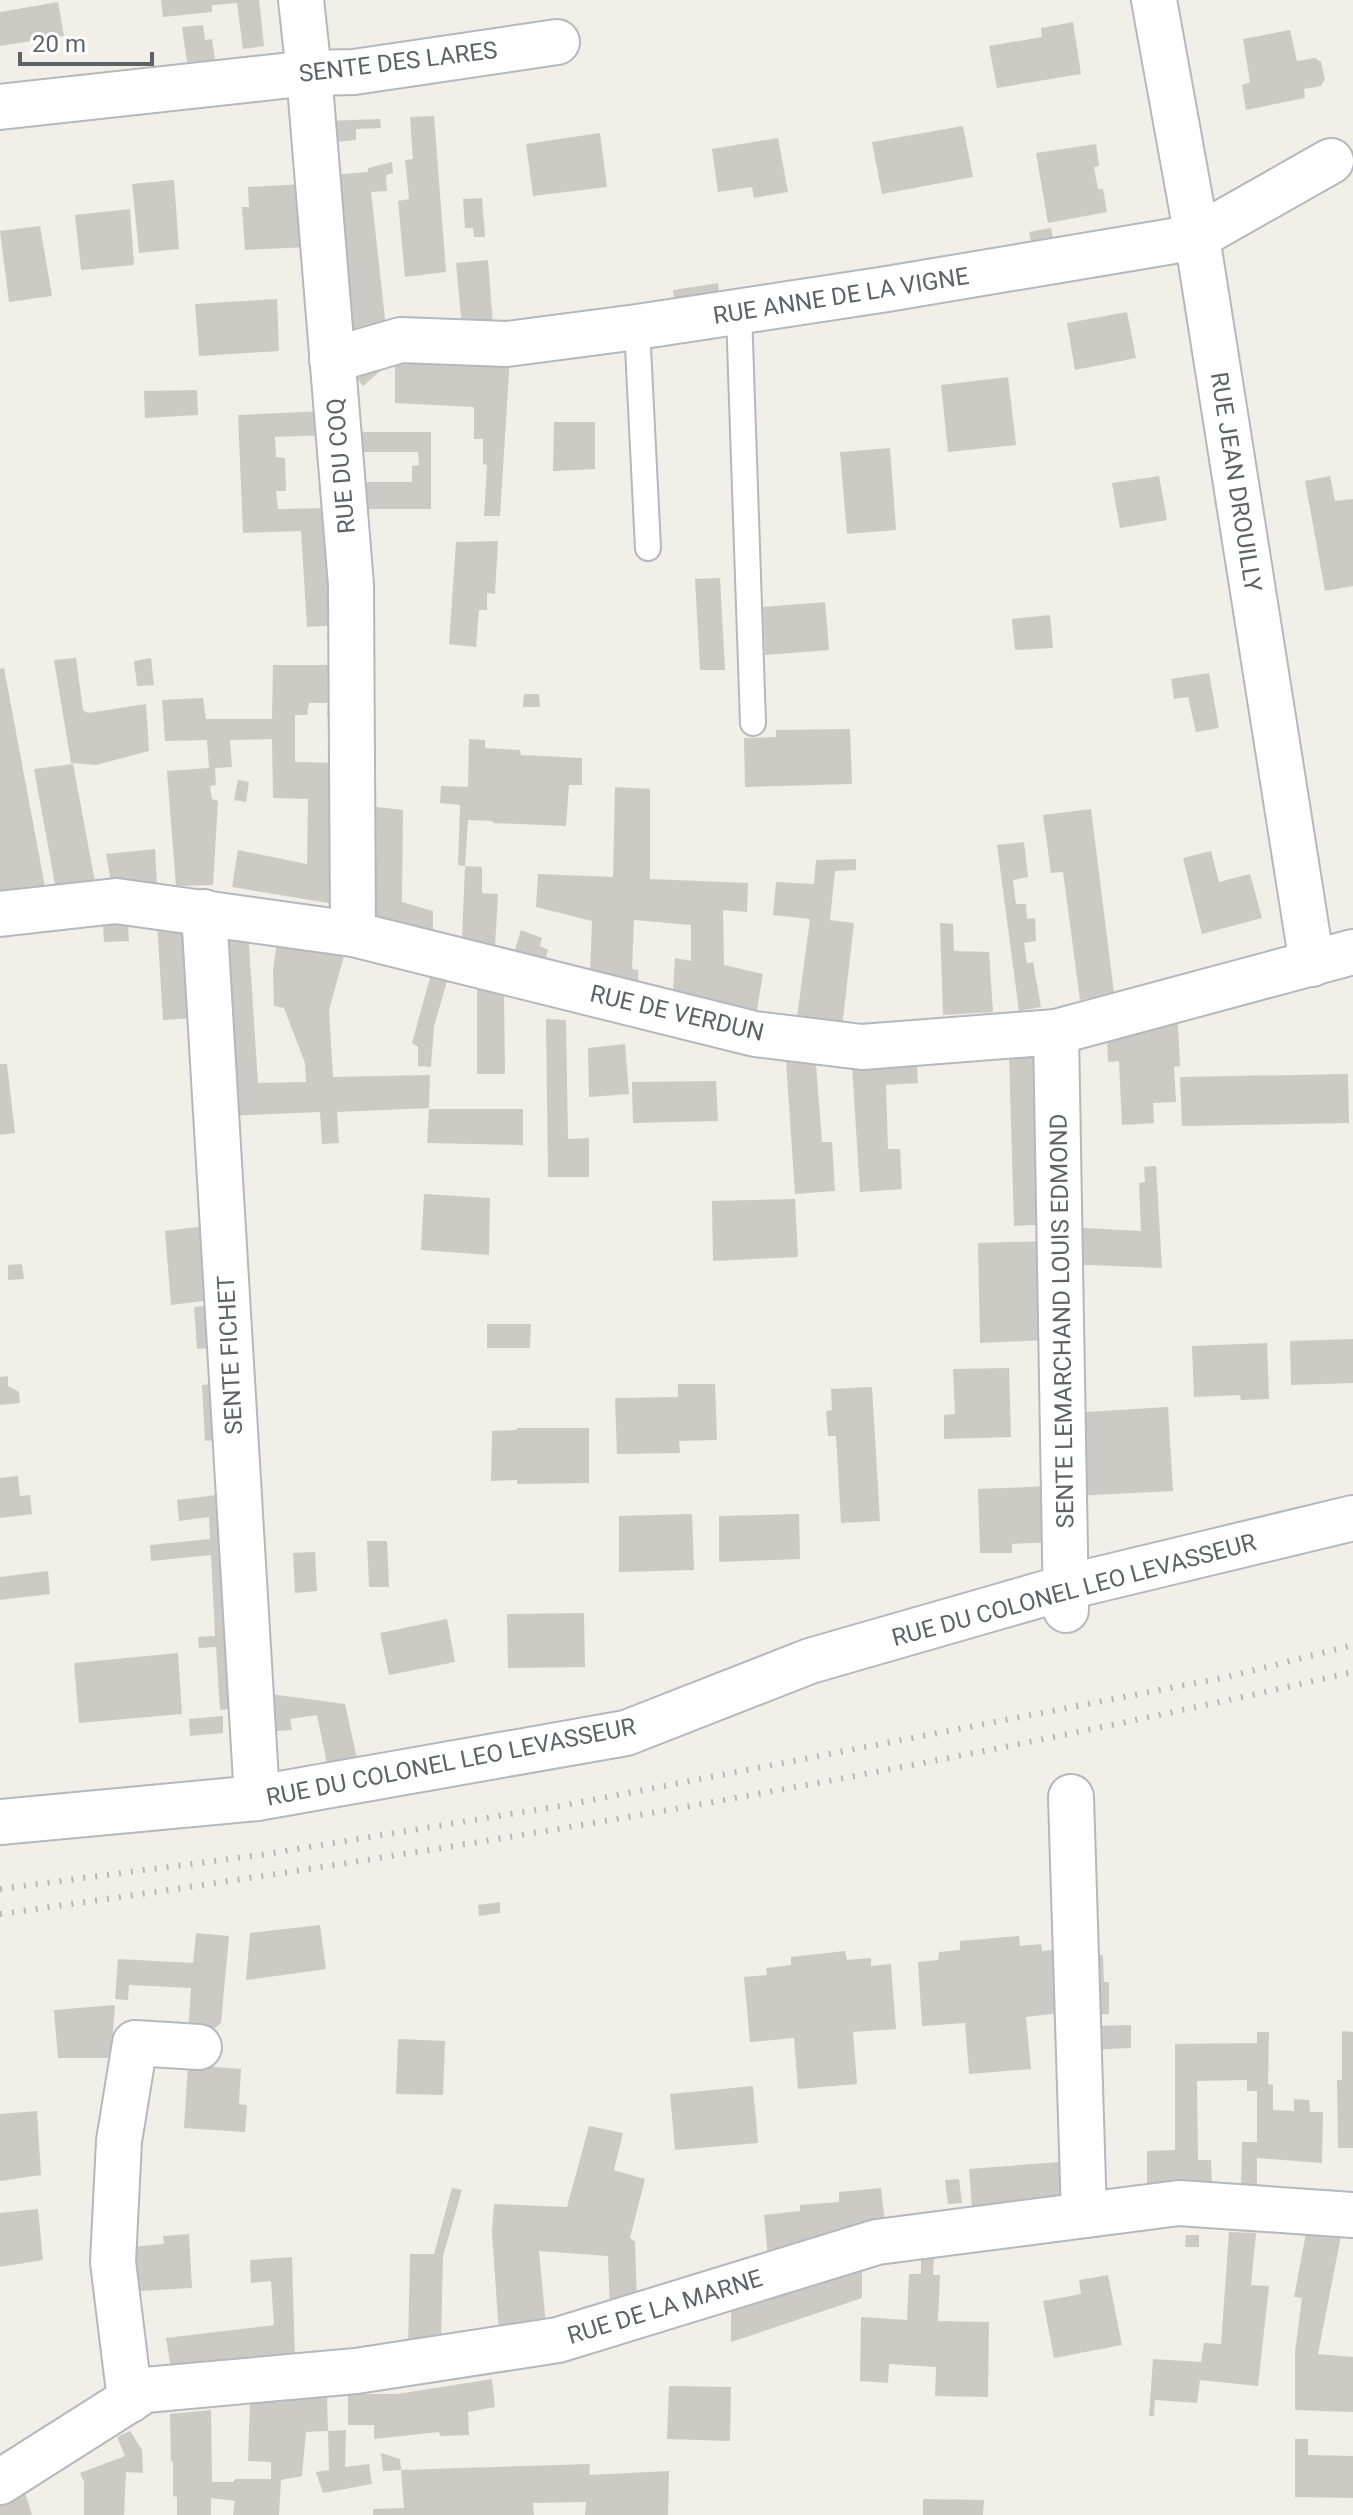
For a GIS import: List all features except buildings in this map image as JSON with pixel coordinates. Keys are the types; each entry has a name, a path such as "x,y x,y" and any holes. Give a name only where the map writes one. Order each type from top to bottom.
{"street":[{"name":"RUE DU COQ","path":"301,0 351,585 353,934"},
{"name":"RUE JEAN DROUILLY","path":"1154,0 1333,958"},
{"name":"SENTE DES LARES","path":"0,107 309,73 354,72 557,42"},
{"name":"RUE ANNE DE LA VIGNE","path":"332,360 401,340 507,344 739,313 1197,237 1331,161"},
{"name":"RUE DE VERDUN","path":"0,914 116,901 353,934 755,1034 862,1047 1056,1032 1333,958"},
{"name":"SENTE FICHET","path":"204,912 257,1798"},
{"name":"SENTE LEMARCHAND LOUIS EDMOND","path":"1056,1032 1066,1599"},
{"name":"RUE DU COLONEL LEO LEVASSEUR","path":"0,1822 257,1798 626,1733 810,1661 1066,1599 1353,1518"},
{"path":"1071,1797 1084,2215"},
{"path":"130,2400 113,2262 119,2141 135,2043 199,2047"},
{"name":"RUE DE LA MARNE","path":"0,2482 145,2390 356,2371 558,2340 877,2242 1179,2203 1353,2215"}],"lane":[{"path":"739,313 753,723"},
{"path":"637,327 648,548"}],"railway":[{"path":"0,1889 260,1855 566,1805 1227,1677 1353,1645"},
{"path":"0,1914 340,1864 679,1808 1017,1744 1353,1672"}]}
